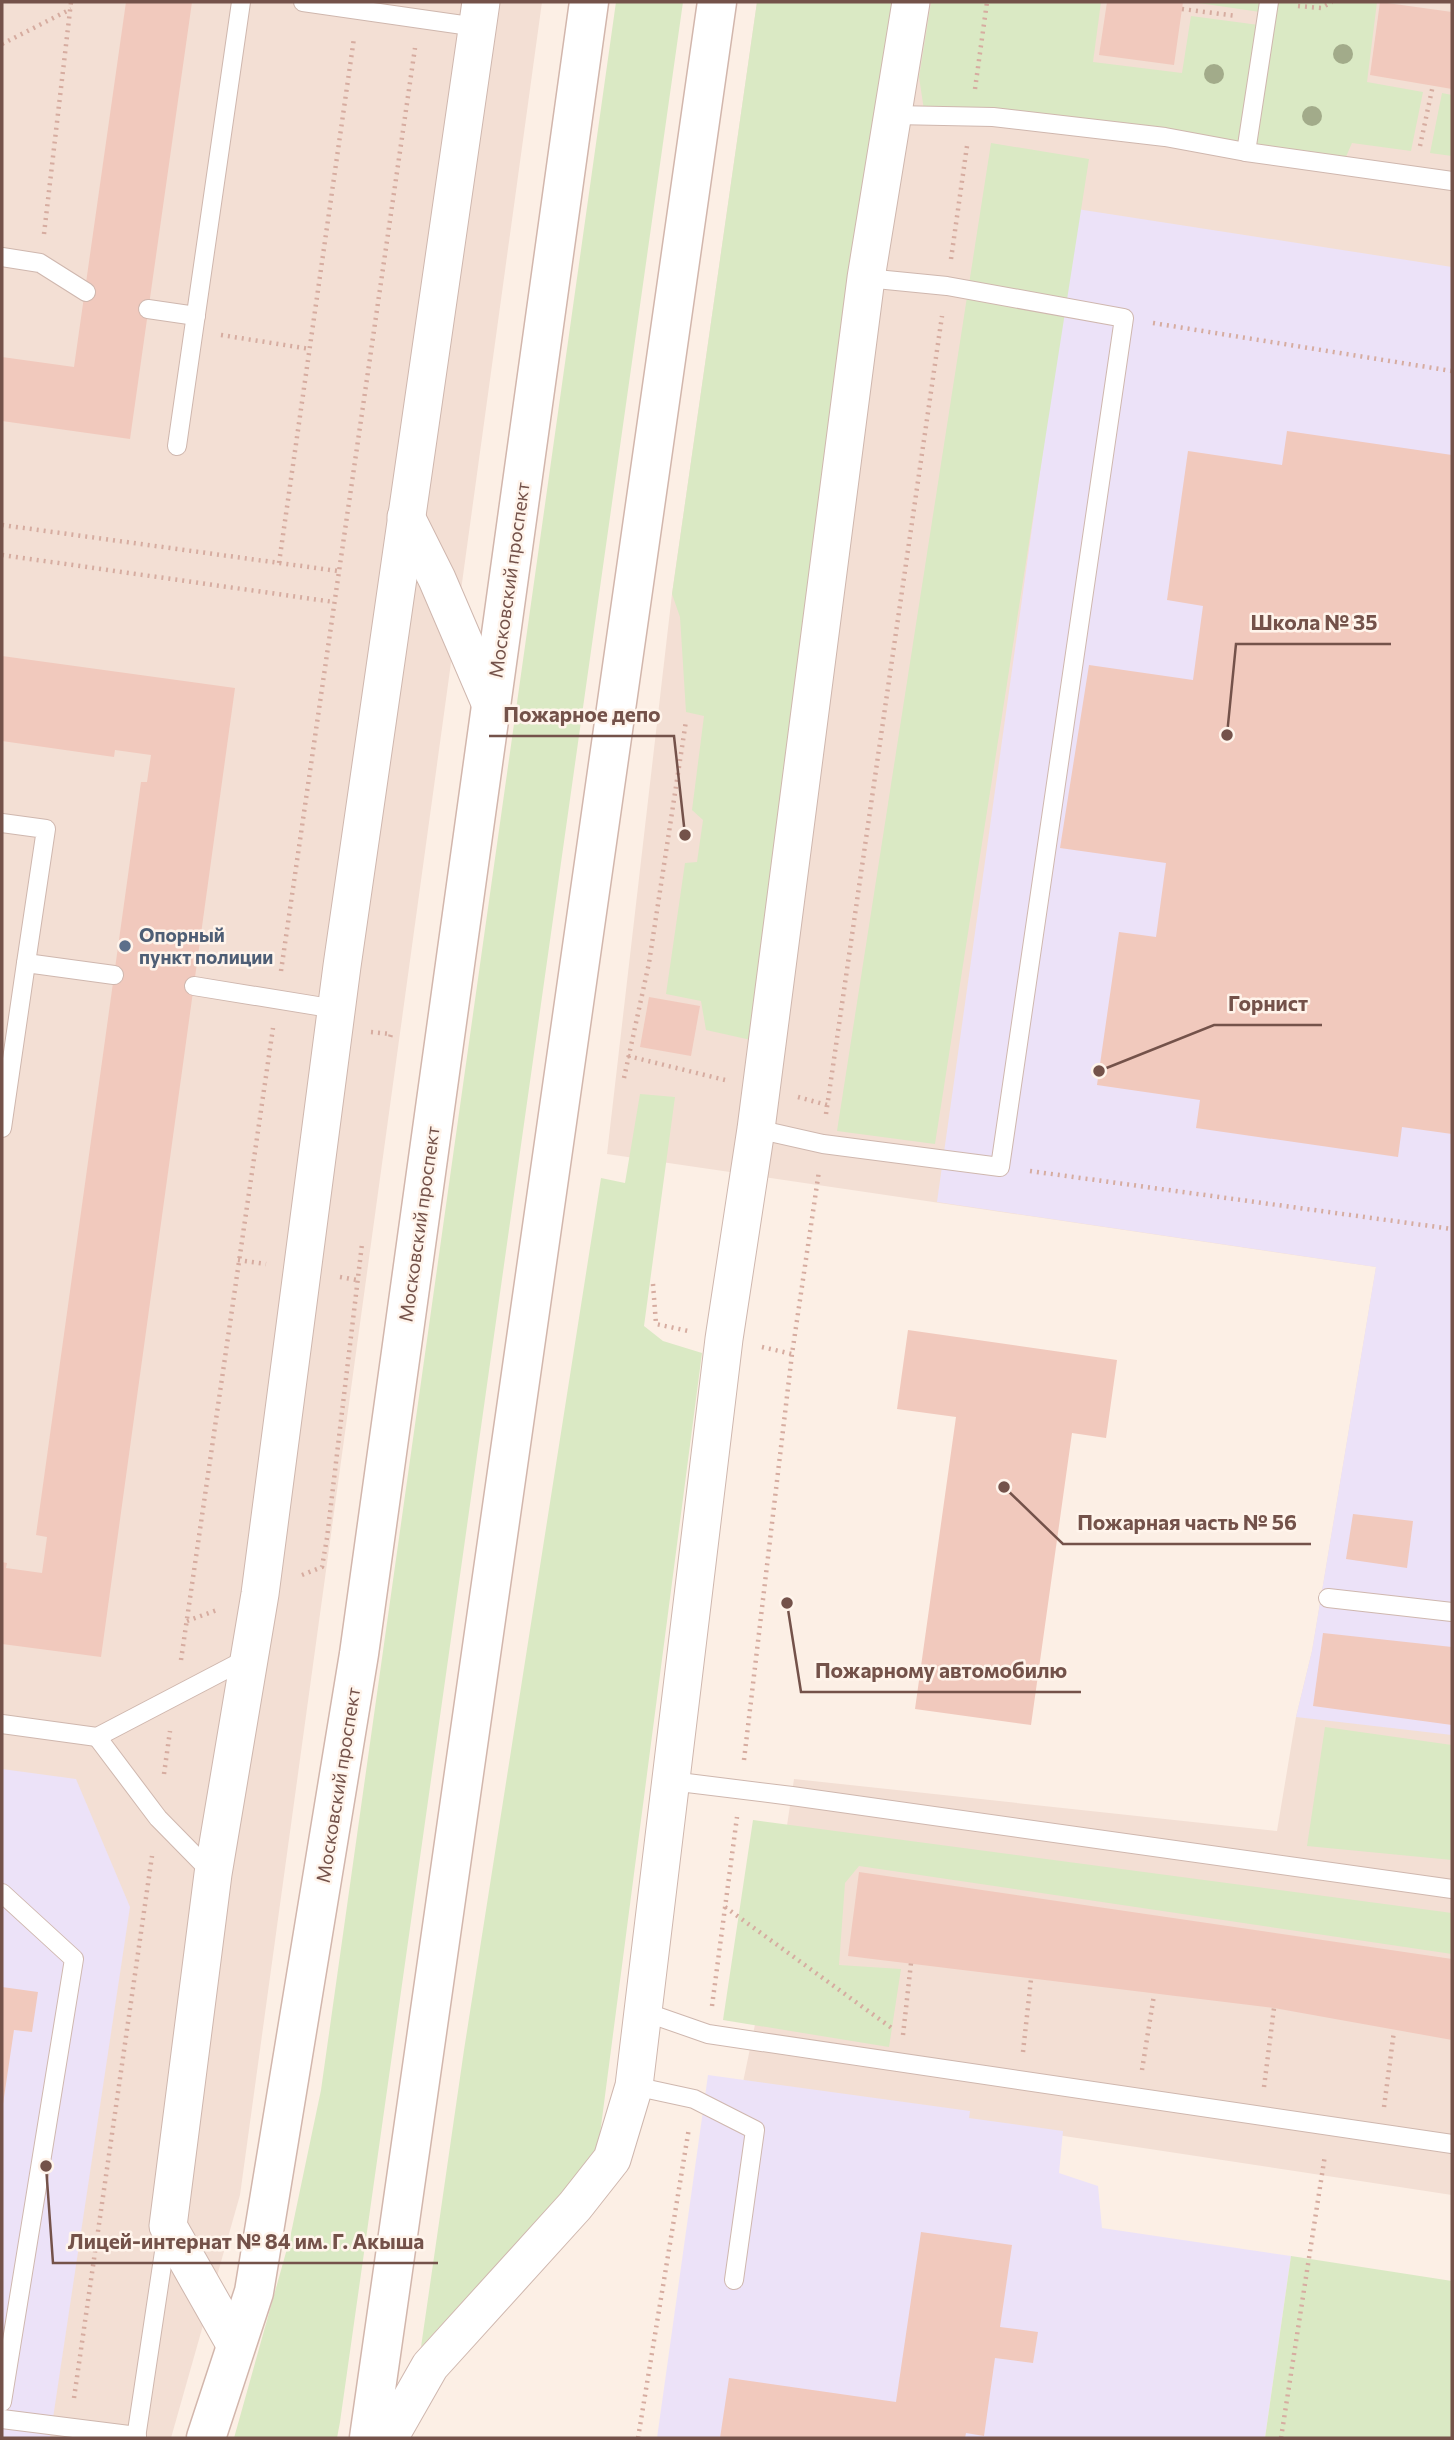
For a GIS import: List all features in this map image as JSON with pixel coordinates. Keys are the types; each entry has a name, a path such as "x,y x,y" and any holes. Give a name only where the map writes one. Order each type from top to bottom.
{"main road":[{"name":"Московский проспект","path":"206,2438 254,2292 359,1654 589,2"},
{"path":"369,2438 717,2"}],"street":[{"path":"389,2438 430,2366 575,2206 612,2159 634,2086 724,1339 756,1129 866,278 911,2"},
{"path":"236,2346 168,2225 213,1874 251,1656 336,1009 479,14"},
{"path":"406,517 437,579 491,705"}],"lane":[{"path":"177,446 241,2"},
{"path":"303,2 419,18 479,14"},
{"path":"1246,152 1268,11"},
{"path":"894,115 972,116 1165,137 1246,152 1452,181"},
{"path":"2,257 40,263 86,292"},
{"path":"756,1129 823,1144 1000,1167 1124,318 947,286 866,278"},
{"path":"148,309 195,323"},
{"path":"2,823 46,830 2,1128"},
{"path":"26,963 114,975"},
{"path":"194,986 277,997 336,1009"},
{"path":"1328,1598 1452,1612"},
{"path":"2,1724 97,1737 251,1656"},
{"path":"97,1737 158,1818 213,1874"},
{"path":"671,1782 741,1789 1452,1889"},
{"path":"2,1894 74,1959 2,2402"},
{"path":"642,2011 708,2034 1452,2144"},
{"path":"634,2086 694,2099 755,2130 734,2280"},
{"path":"2,2419 136,2437 168,2225"}],"path":[{"path":"40,263 71,2"},
{"path":"708,2034 741,1789 792,1354 987,2"},
{"path":"2,44 72,9"},
{"path":"1182,9 1268,11"},
{"path":"279,564 358,10"},
{"path":"69,2426 419,18"},
{"path":"1414,174 1433,85"},
{"path":"1124,318 1452,371"},
{"path":"195,323 310,349"},
{"path":"2,525 338,571"},
{"path":"2,555 334,602"},
{"path":"624,1078 649,963 686,721"},
{"path":"685,1081 686,1073"},
{"path":"1000,1167 1452,1230"},
{"path":"327,1538 362,1244"},
{"path":"725,1907 902,2036 911,1963"},
{"path":"1020,2081 1031,1979"},
{"path":"1137,2098 1154,1995"},
{"path":"1260,2116 1274,2008"},
{"path":"1381,2133 1395,2031"},
{"path":"638,2438 694,2099"},
{"path":"1281,2438 1330,2126"}],"shaded area":[{"path":"2,2 542,2 240,2195 171,2438 2,2438"},
{"path":"757,2 1452,2 1452,2195 742,2087 762,1991 794,1779 1277,1831 1296,1717 1312,1651 1376,1267 607,1154 672,594"},
{"path":"1077,209 1452,267 1452,1735 1296,1717 1312,1651 1376,1267 937,1202"},
{"path":"2,1769 76,1779 130,1907 50,2438 2,2438"},
{"path":"708,2075 970,2111 969,2118 1063,2131 1059,2173 1098,2186 1102,2228 1291,2256 1265,2438 657,2438"}],"green space":[{"path":"616,2 683,2 340,2422 337,2438 234,2438 290,2238 321,2090"},
{"path":"757,2 896,2 751,1040 706,1030 701,1001 666,994 685,863 697,862 703,820 692,810 704,716 686,712 680,617 672,594"},
{"path":"931,2 1101,2 1093,62 1182,73 1191,16 1259,25 1242,144 924,110 919,77"},
{"path":"1192,2 1261,2 1260,12"},
{"path":"1275,2 1377,2 1367,82 1423,92 1411,151 1352,143 1345,159 1251,145"},
{"path":"1442,93 1452,95 1452,156 1430,153"},
{"path":"991,143 1089,159 935,1144 837,1131"},
{"path":"640,1094 675,1097 644,1326 663,1341 702,1353 597,2157 421,2347 464,2050 601,1178 625,1183"},
{"path":"1325,1727 1452,1745 1452,1860 1307,1846"},
{"path":"753,1820 1452,1913 1452,1954 859,1866 845,1883 839,1965 901,1969 889,2047 723,2020"},
{"path":"1291,2256 1452,2281 1452,2438 1265,2438"}],"building":[{"path":"126,2 192,2 130,439 2,421 2,357 74,367"},
{"path":"1107,2 1183,2 1174,65 1099,55"},
{"path":"1380,2 1452,12 1452,89 1370,75"},
{"path":"1287,431 1452,455 1452,1134 1402,1127 1398,1157 1196,1128 1200,1100 1097,1085 1119,932 1156,937 1166,863 1060,848 1089,665 1193,680 1203,606 1167,600 1188,451 1282,465"},
{"path":"2,656 235,688 101,1657 2,1644 2,1562 7,1563 6,1568 42,1573 47,1537 36,1535 141,782 147,782 151,755 115,750 114,757 2,741"},
{"path":"649,997 700,1006 691,1056 640,1047"},
{"path":"908,1330 1117,1360 1106,1438 1072,1433 1031,1725 915,1709 956,1417 897,1409"},
{"path":"1353,1514 1413,1521 1407,1568 1346,1559"},
{"path":"1323,1633 1452,1647 1452,1725 1313,1706"},
{"path":"859,1872 1452,1959 1452,2040 1274,2008 848,1956"},
{"path":"2,1987 38,1992 32,2032 14,2030 3,2104"},
{"path":"921,2232 1012,2245 1000,2327 1038,2332 1033,2363 995,2358 984,2436 966,2433 965,2438 720,2438 729,2378 896,2402"}],"place":[{"name":"Школа № 35","path":"1227,735"},
{"name":"Пожарное депо","path":"685,835"},
{"name":"Опорный пункт полиции","path":"125,946"},
{"name":"Горнист","path":"1099,1071"},
{"name":"Пожарная часть № 56","path":"1004,1487"},
{"name":"Пожарному автомобилю","path":"787,1603"},
{"name":"Лицей-интернат № 84 им. Г. Акыша","path":"46,2166"}]}
